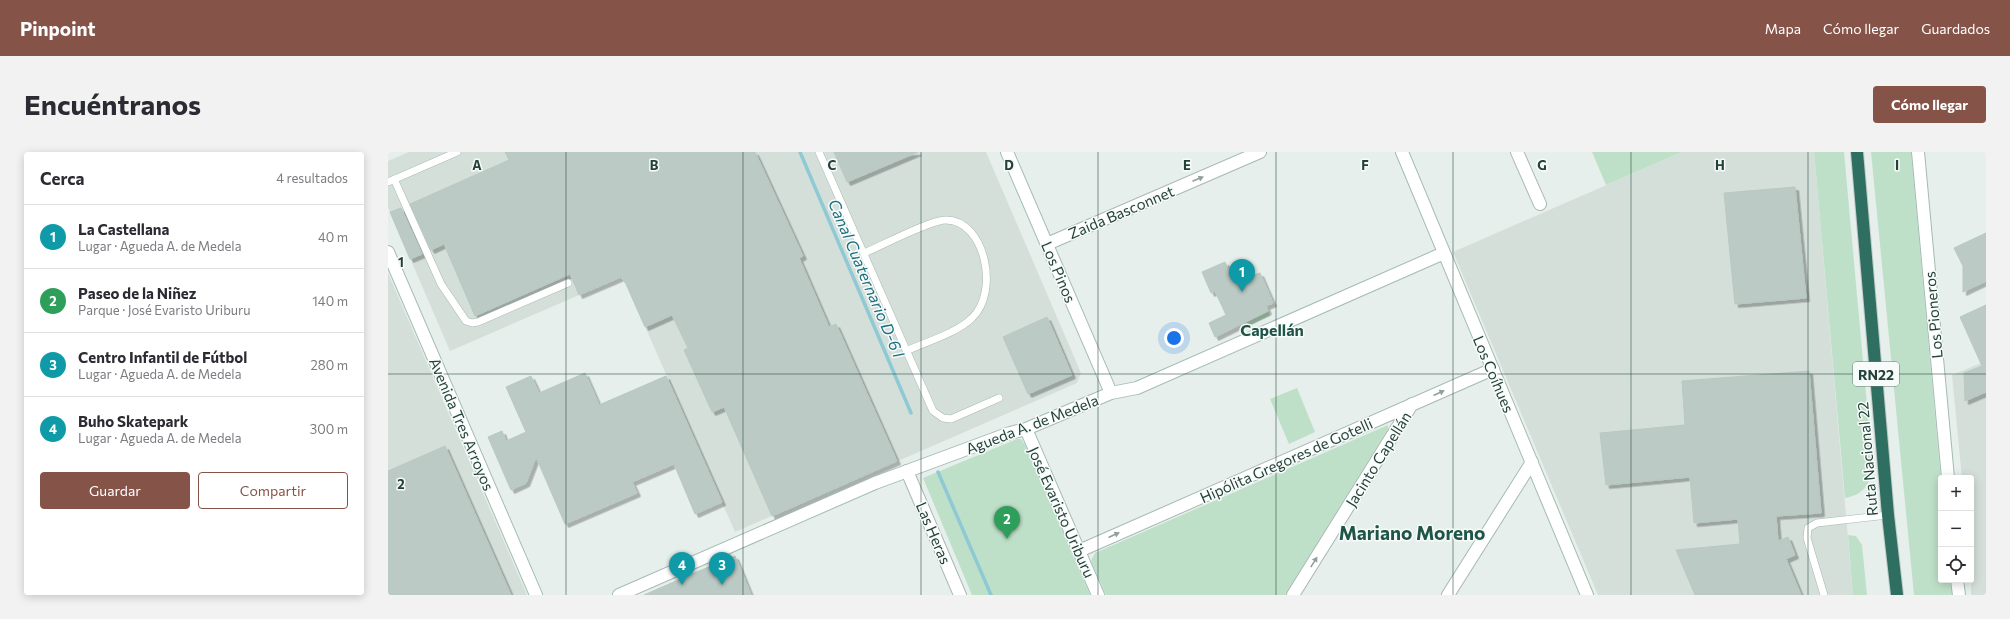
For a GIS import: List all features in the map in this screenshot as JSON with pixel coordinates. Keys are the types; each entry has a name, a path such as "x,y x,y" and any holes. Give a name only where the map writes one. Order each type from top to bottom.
{"highway":[{"name":"Ruta Nacional 22","path":"1858,152 1896,595"}],"street":[{"name":"Los Pinos","path":"1007,152 1111,393"},
{"name":"Los Coíhues","path":"1402,152 1587,595"},
{"path":"1517,152 1540,204"},
{"name":"Los Pioneros","path":"1918,152 1948,475"},
{"name":"Zaida Basconnet","path":"1047,244 1258,153"},
{"name":"Avenida Tres Arroyos","path":"388,252 536,595"},
{"name":"Agueda A. de Medela","path":"619,595 876,483 1010,433 1026,429 1111,393 1137,388 1444,253"},
{"name":"Hipólita Gregores de Gotelli","path":"1079,551 1493,369"},
{"name":"Jacinto Capellán","path":"1293,595 1412,404"},
{"name":"José Evaristo Uriburu","path":"1026,429 1098,595"},
{"path":"1448,595 1532,462"},
{"name":"Las Heras","path":"907,471 960,595"},
{"path":"1957,583 1959,595"}],"lane":[{"path":"457,152 391,181 441,284 466,322 478,322 568,283"},
{"path":"820,152 931,406 939,416 947,419 955,418 999,398"},
{"path":"864,253 930,223 946,220 962,225 979,246 986,265 987,285 982,304 977,312 960,327 906,351"},
{"path":"1824,595 1807,538 1808,528 1817,523 1888,515"}],"shaded area":[{"path":"409,152 986,152 1081,373 1077,383 735,532 623,276 450,351 388,207 388,161"},
{"path":"1682,152 1814,152 1853,595 1598,595 1453,252"},
{"path":"388,273 527,595 388,595"},
{"path":"1986,361 1986,595 1971,595 1971,583 1974,583 1974,475 1962,475 1952,375"}],"green space":[{"path":"1592,152 1682,152 1606,185"},
{"path":"1814,152 1844,152 1872,460 1871,474 1867,485 1858,494 1845,498"},
{"path":"1871,152 1911,152 1940,475 1938,475 1938,583 1953,583 1955,595 1914,595"},
{"path":"1268,311 1270,316 1241,329 1245,322"},
{"path":"1297,388 1315,432 1289,444 1270,399"},
{"path":"1388,425 1388,429 1285,595 1106,595 1091,561 1095,553"},
{"path":"1017,439 1021,439 1025,445 1090,595 972,595 923,478"},
{"path":"1848,535 1856,536 1862,545 1867,595 1853,595"}],"building":[{"path":"505,152 755,152 803,256 799,258 829,327 836,324 897,461 772,516 724,407 712,412 684,350 688,348 672,315 645,327 626,284 621,277 579,295 570,274 475,316 444,244 431,250 410,204 509,160"},
{"path":"834,152 918,152 847,182"},
{"path":"1795,187 1806,298 1735,304 1724,193"},
{"path":"401,208 422,254 410,259 390,212"},
{"path":"1986,233 1986,281 1963,292 1963,266 1954,248"},
{"path":"1225,262 1229,271 1233,270 1235,274 1245,270 1248,277 1260,273 1273,303 1266,306 1268,311 1215,337 1209,323 1226,315 1215,291 1211,293 1202,272"},
{"path":"1986,305 1986,392 1965,401 1964,373 1982,366 1960,317"},
{"path":"1047,317 1072,375 1028,394 1003,337"},
{"path":"1809,371 1821,513 1776,516 1778,541 1788,537 1795,555 1786,559 1801,595 1695,595 1676,550 1740,544 1738,519 1694,523 1690,477 1606,485 1600,433 1685,425 1682,381"},
{"path":"585,373 599,405 666,376 722,502 695,514 674,464 632,482 637,493 565,524 536,457 526,483 511,490 488,437 502,431 506,441 526,432 506,387 531,376 539,393"},
{"path":"445,446 511,595 388,595 388,471"},
{"path":"735,556 751,595 644,595 692,574"}],"waterway":[{"name":"Canal Cuaternario D-6 I","path":"800,152 911,413"},
{"name":"Canal Cuaternario D-6 I","path":"938,472 991,595"}],"place":[{"name":"La Castellana","path":"1242,292"},
{"name":"Paseo de la Niñez","path":"1007,539"},
{"name":"Buho Skatepark","path":"682,585"},
{"name":"Centro Infantil de Fútbol","path":"722,585"}],"district":[{"name":"Capellán","path":"1272,329"},
{"name":"Mariano Moreno","path":"1412,532"}]}
